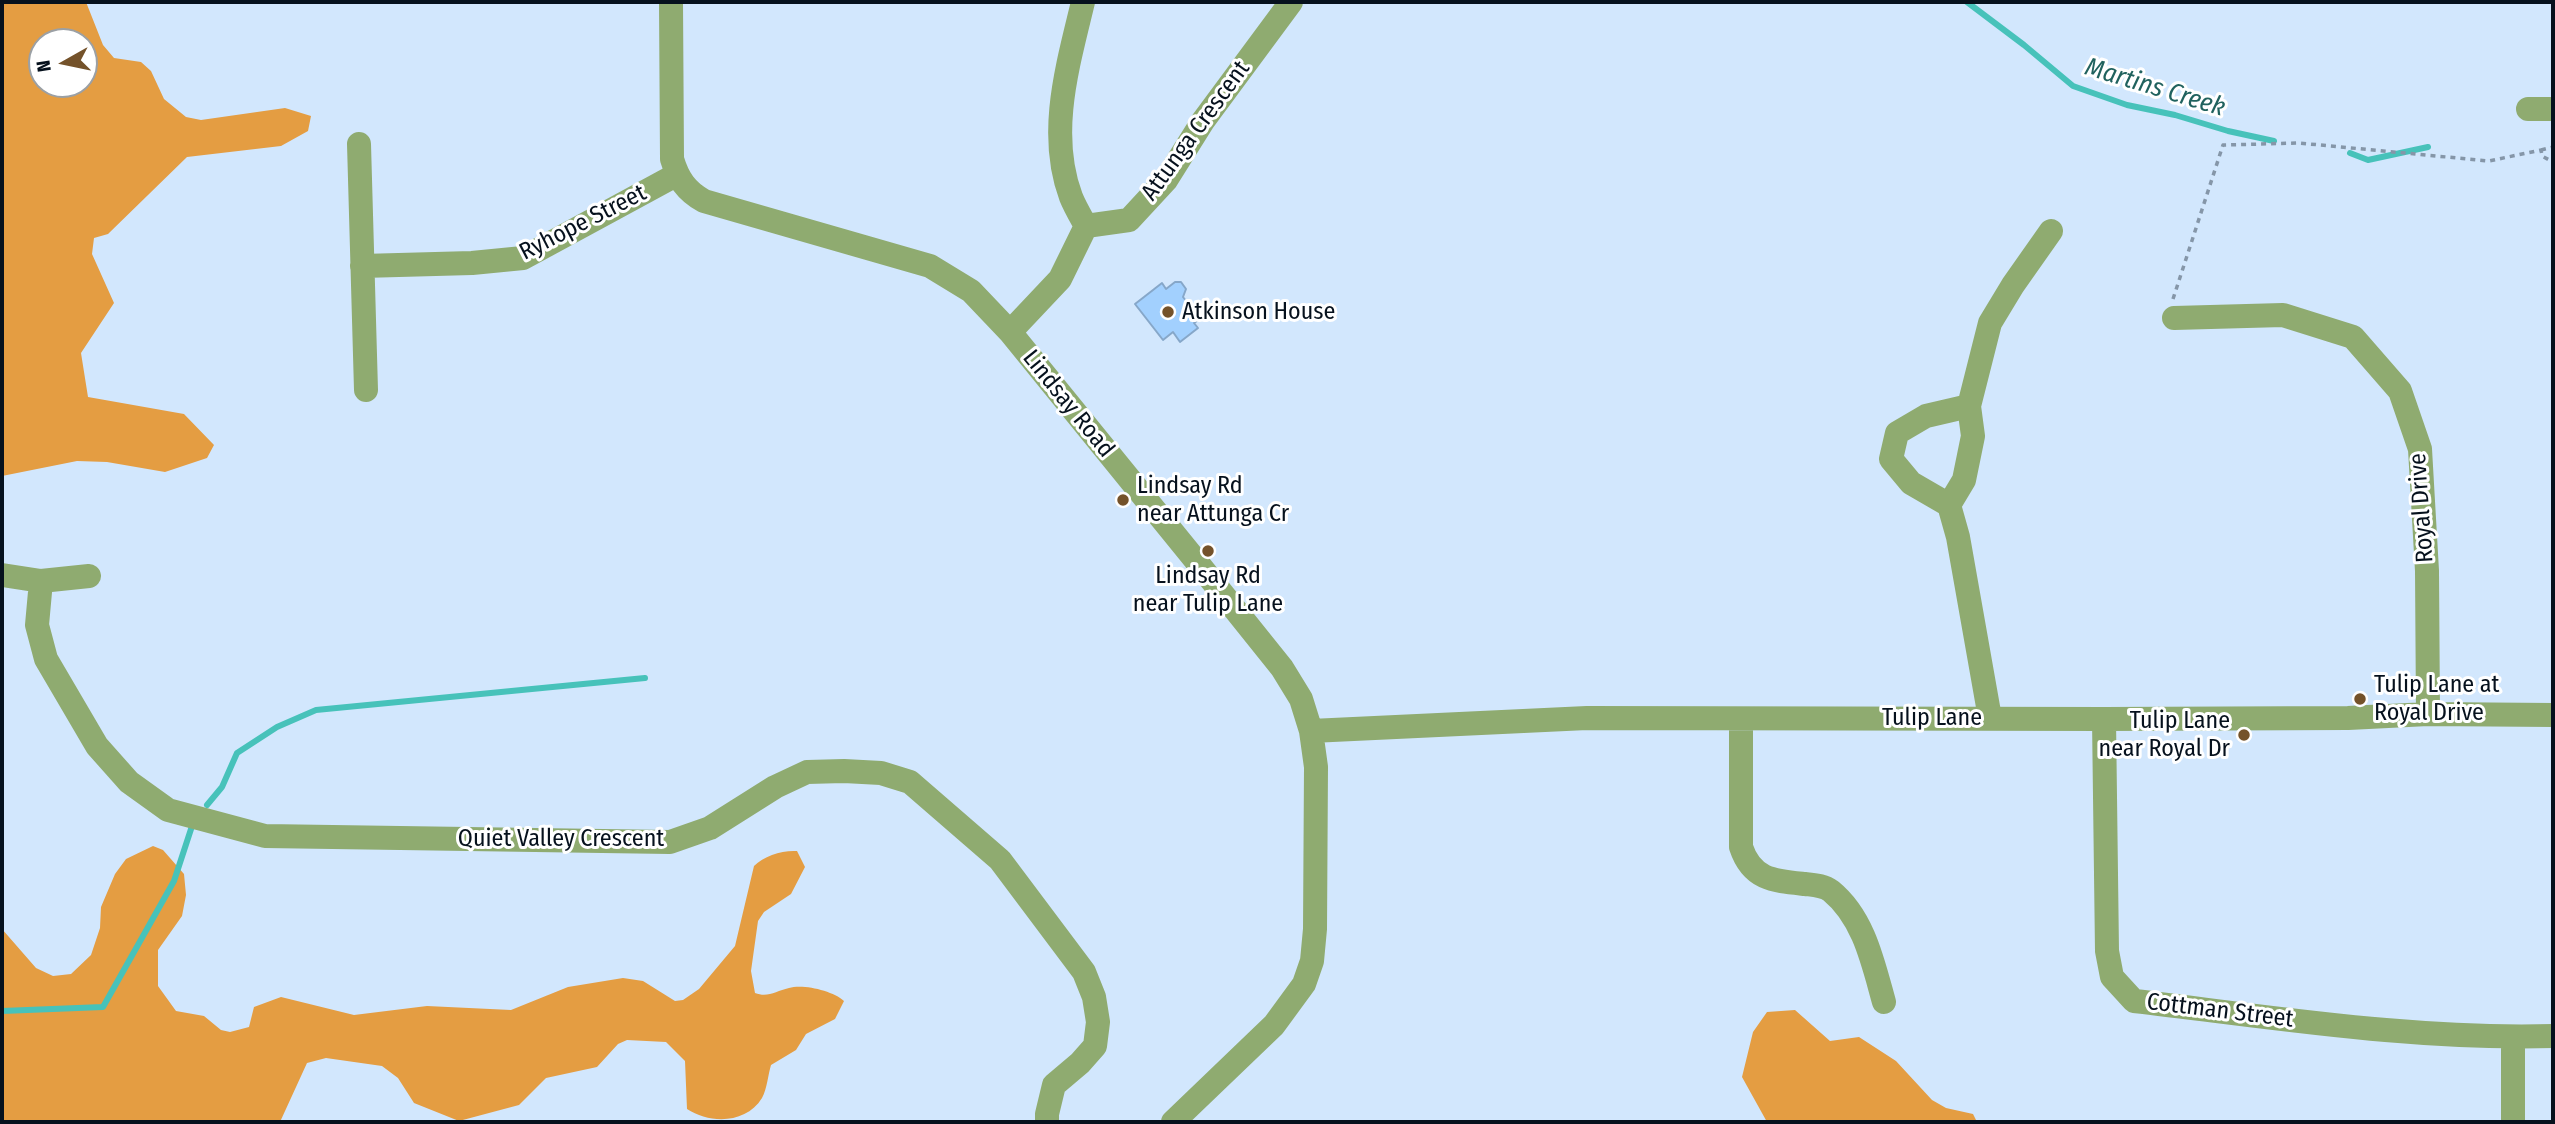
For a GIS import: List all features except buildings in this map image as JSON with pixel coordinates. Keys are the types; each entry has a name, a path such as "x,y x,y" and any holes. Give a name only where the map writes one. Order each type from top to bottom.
{"street":[{"path":"671,2 672,159 676,175"},
{"path":"1010,332 1060,279 1086,226 1071,197 1061,155 1061,96 1083,2"},
{"name":"Attunga Crescent","path":"1086,226 1129,220 1166,180 1203,121 1291,2"},
{"path":"2528,109 2553,109"},
{"path":"359,144 366,390"},
{"name":"Ryhope Street","path":"362,266 472,263 523,258 676,175"},
{"name":"Lindsay Road","path":"676,175 692,194 704,201 940,271 971,290 1010,332 1282,668 1301,699 1311,731 1316,767 1315,929 1312,961 1304,984 1274,1025 1173,1122"},
{"path":"1949,505 1964,480 1973,436 1969,405 1990,323 2051,231"},
{"name":"Royal Drive","path":"2174,318 2283,315 2353,337 2400,391 2420,449 2427,571 2428,714"},
{"path":"1969,405 1926,416 1896,433 1891,459 1911,483 1949,505 1958,537 1990,718"},
{"path":"2,575 41,581 89,576"},
{"name":"Quiet Valley Crescent","path":"41,581 37,625 46,659 97,746 129,782 168,810 265,836 670,842 710,828 775,786 807,772 881,773 909,782 1000,860 1084,972 1094,997 1098,1022 1095,1046 1054,1085 1046,1114 1047,1122"},
{"name":"Tulip Lane","path":"1311,731 1587,719 2348,718 2428,714 2553,715"},
{"path":"1741,719 1741,847 1746,862 1765,877 1824,887 1833,893 1859,927 1884,1002"},
{"name":"Cottman Street","path":"2104,719 2107,951 2112,978 2134,1001 2375,1030 2513,1037 2553,1036"},
{"path":"2513,1037 2513,1122"}],"path":[{"path":"2174,318 2173,295 2223,145 2299,143 2489,161 2553,147"},
{"path":"2541,150 2542,156 2553,162"}],"shaded area":[{"path":"2,2 86,2 96,28 28,28 28,98 98,98 98,32 103,45 114,58 141,62 151,71 164,99 186,117 201,120 285,108 311,116 308,131 281,146 187,157 108,234 94,238 92,254 114,303 81,353 88,397 184,414 214,445 207,458 165,472 107,462 77,461 2,476"},
{"path":"153,846 163,850 184,874 186,895 182,916 158,950 158,986 176,1011 204,1016 221,1030 230,1032 249,1027 254,1007 281,997 354,1015 427,1006 511,1010 568,987 623,978 643,981 675,1001 683,1000 699,989 735,946 754,866 768,857 791,851 797,851 805,867 791,894 764,912 758,921 751,971 755,993 768,994 802,987 826,991 844,1001 835,1019 806,1034 796,1050 771,1065 764,1094 755,1107 747,1113 727,1119 706,1117 687,1109 685,1061 666,1042 627,1040 618,1044 597,1067 546,1078 519,1105 459,1121 414,1103 398,1078 382,1066 326,1058 307,1063 280,1122 2,1122 2,929 36,968 53,976 71,974 91,955 100,928 101,907 115,874 126,859"},
{"path":"1795,1010 1830,1041 1859,1037 1896,1061 1932,1100 1946,1108 1973,1114 1977,1122 1767,1122 1742,1077 1753,1032 1767,1012"}],"waterway":[{"name":"Martins Creek","path":"1967,2 2073,86 2127,105 2274,141"},
{"name":"Martins Creek","path":"2350,153 2368,160 2428,147"},
{"path":"207,805 222,787 237,753 277,727 316,710 645,678"},
{"path":"2,1011 103,1007 174,881 193,823"}],"place":[{"name":"Atkinson House","path":"1168,312"},
{"name":"Lindsay Rd near Attunga Cr","path":"1123,500"},
{"name":"Lindsay Rd near Tulip Lane","path":"1208,551"},
{"name":"Tulip Lane at Royal Drive","path":"2360,699"},
{"name":"Tulip Lane near Royal Dr","path":"2244,735"}]}
